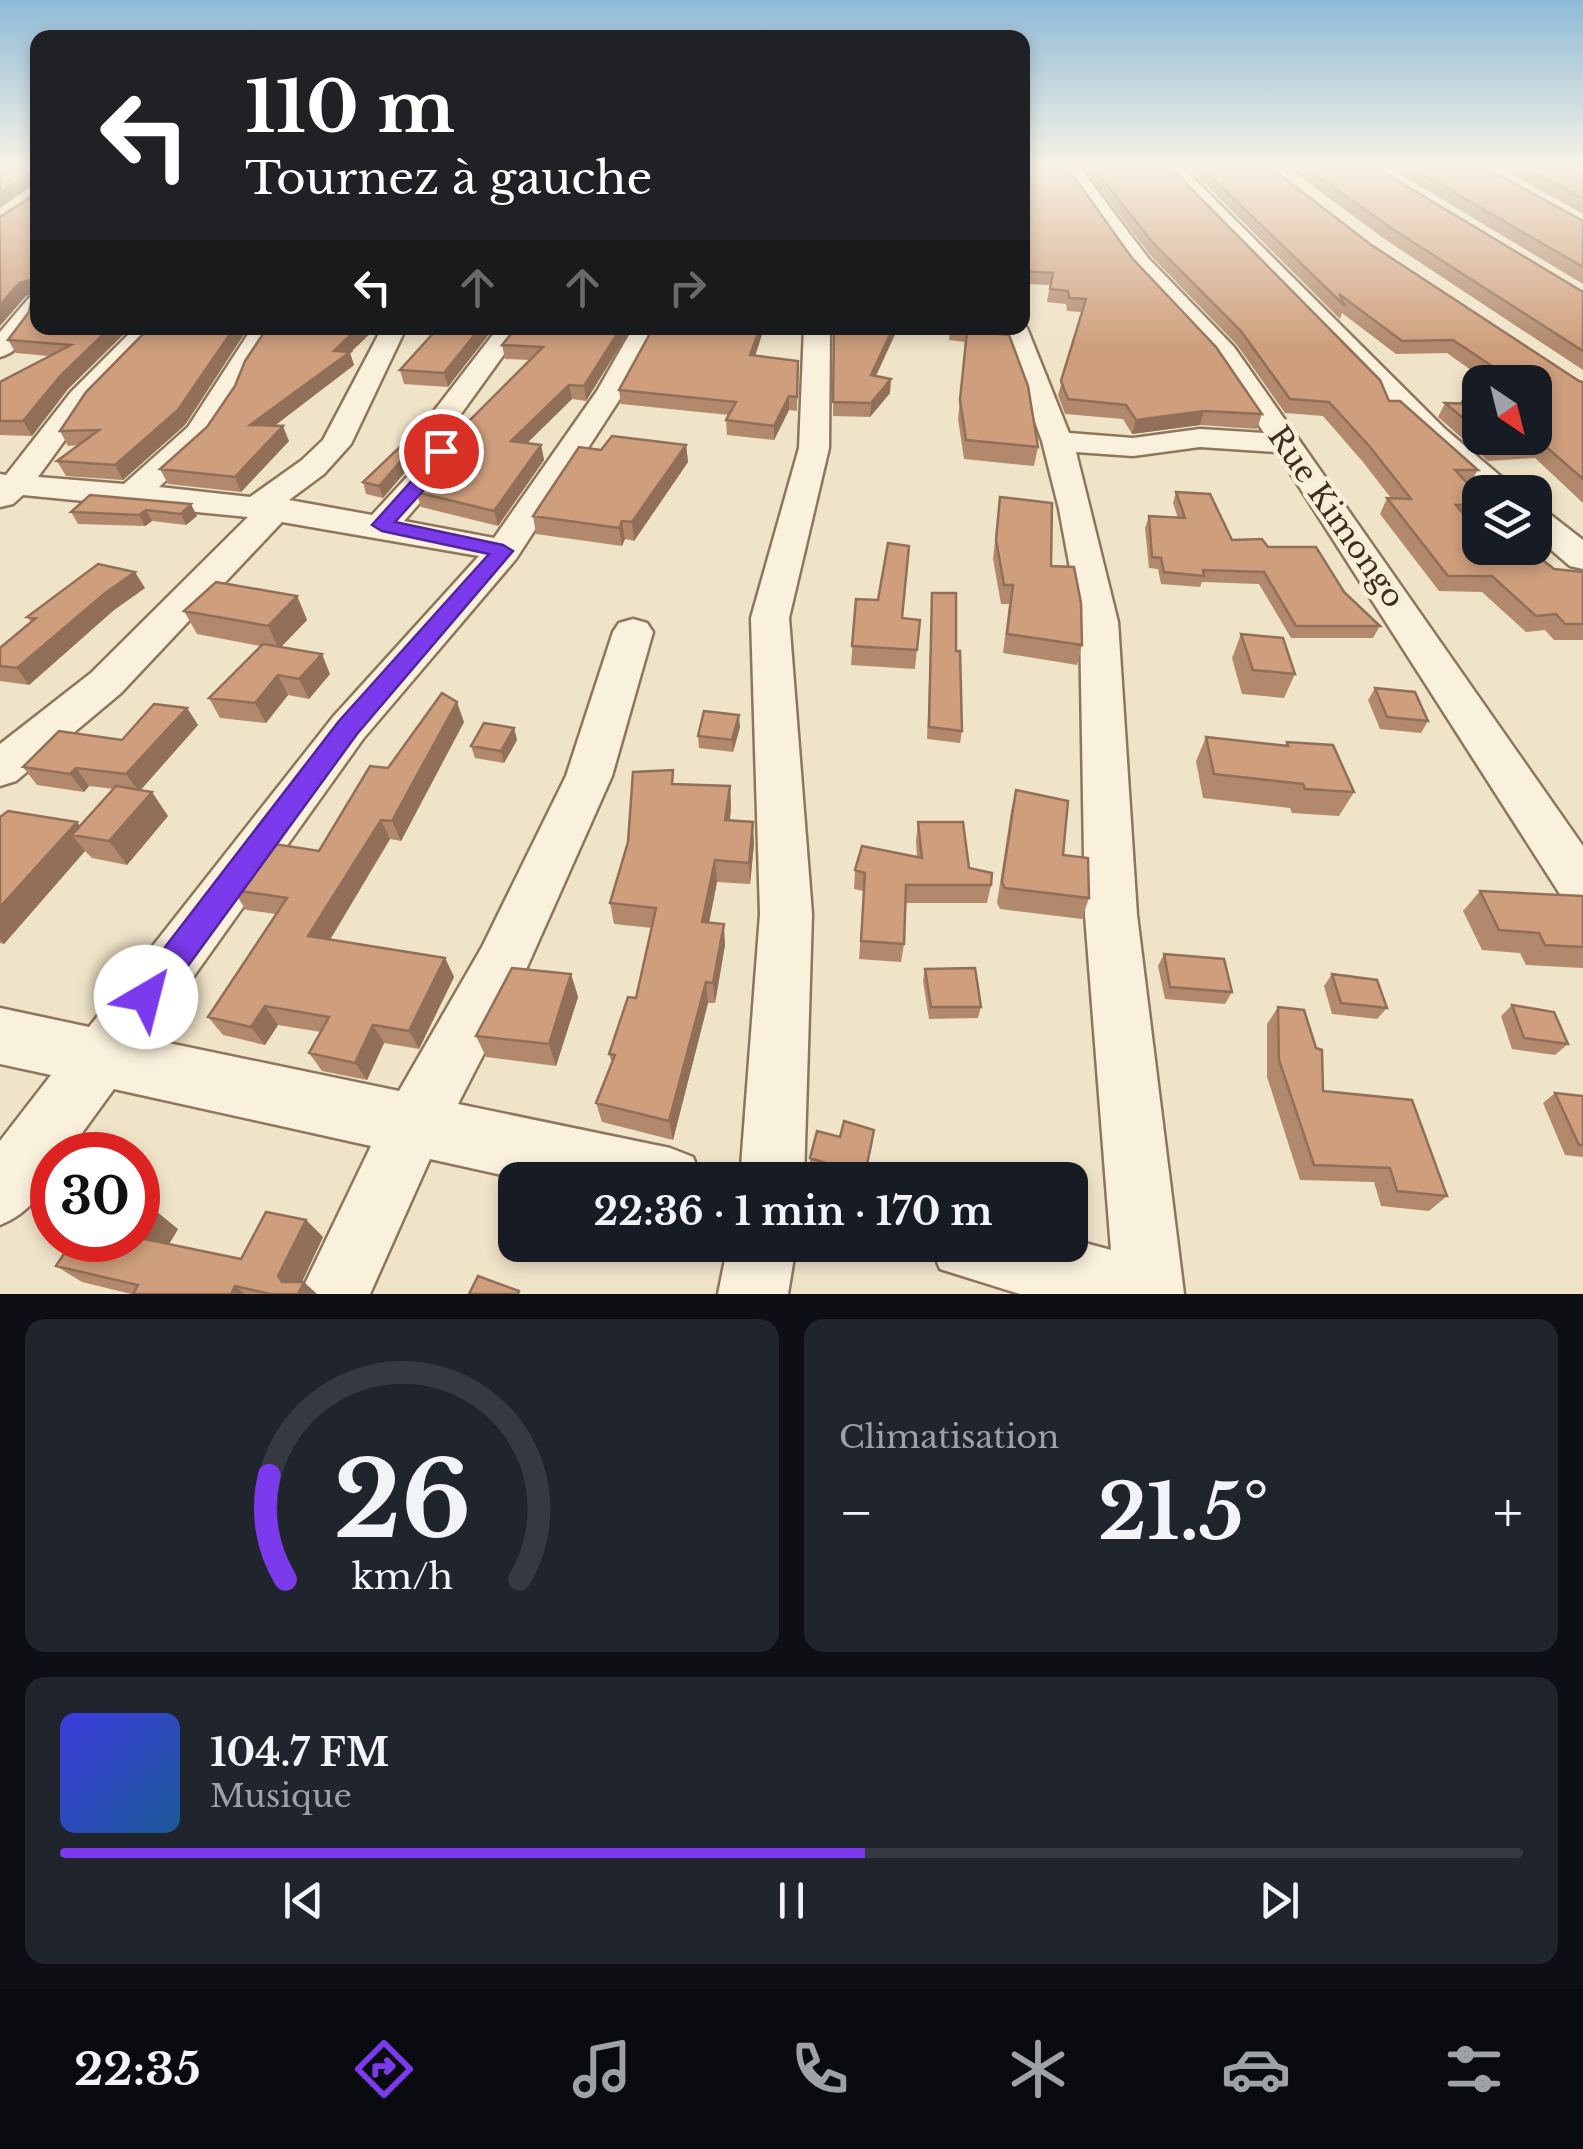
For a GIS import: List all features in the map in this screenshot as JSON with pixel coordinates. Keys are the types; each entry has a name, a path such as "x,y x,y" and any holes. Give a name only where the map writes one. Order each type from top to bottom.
{"street":[{"name":"Rue Kimongo","path":"1111,224 1140,264 1225,352 1408,620 1583,887"},
{"path":"1227,224 1434,435 1482,475"},
{"path":"0,349 30,313"},
{"path":"5,489 81,398 142,335"},
{"path":"131,495 199,433 224,398 232,372 259,335"},
{"path":"0,769 106,683 268,506 336,444 390,335"},
{"path":"382,525 432,470 441,451 436,435 444,417 506,335"},
{"path":"0,1193 348,728 503,551 611,390 641,335"},
{"path":"773,1162 786,914 770,618 814,448 817,335"},
{"path":"1017,335 1057,441 1076,509 1099,622 1111,915 1148,1294 1028,1262"},
{"path":"1057,441 1133,447 1200,438 1284,442"},
{"path":"5,489 268,506 503,551"},
{"path":"1552,533 1583,558"},
{"path":"335,1294 413,1126 501,965 588,776 634,632"},
{"path":"0,1036 584,1162"},
{"path":"753,1294 759,1262"}],"building":[{"path":"0,224 30,224 30,280 19,283 0,305"},
{"path":"1030,224 1108,224 1132,258 1216,347 1262,414 1204,411 1136,420 1126,405 1068,399 1061,381 1086,299 1069,298 1068,291 1050,289 1053,273 1030,272"},
{"path":"1138,224 1227,224 1380,380 1389,401 1400,401 1478,470 1455,470 1462,478 1462,505 1456,505 1462,512 1462,565 1549,565 1583,572 1583,624 1565,624 1556,614 1536,616 1492,576 1448,576 1387,498 1411,499 1370,447 1329,402 1290,399 1241,331"},
{"path":"1261,224 1345,224 1583,382 1583,479 1552,452 1552,365 1490,365 1453,340 1402,341 1339,294 1345,306"},
{"path":"1386,224 1470,224 1583,292 1583,351"},
{"path":"1509,224 1583,224 1583,267"},
{"path":"30,307 30,335 103,335 61,375 23,421 0,421 0,382 71,345 8,340"},
{"path":"142,335 229,335 178,410 115,465 57,461 99,430 60,431 86,392"},
{"path":"262,335 351,335 334,351 350,352 250,425 283,426 235,477 160,469 207,427 235,386"},
{"path":"432,335 474,335 444,373 400,370"},
{"path":"510,335 617,335 584,386 569,385 511,441 541,445 494,511 416,492 442,463 456,434 543,347 502,345"},
{"path":"649,335 757,335 750,355 798,361 797,397 789,396 774,426 726,420 736,402 619,390"},
{"path":"834,335 890,335 871,375 891,379 871,403 833,402"},
{"path":"967,335 1009,335 1028,386 1038,447 966,440 960,400"},
{"path":"1445,403 1462,403 1462,417"},
{"path":"612,436 686,445 632,522 622,521 619,528 533,516 579,447 601,450"},
{"path":"402,445 414,446 379,486 363,482"},
{"path":"1176,492 1210,494 1232,540 1262,539 1268,547 1316,547 1344,592 1380,626 1296,626 1264,572 1203,570 1204,576 1164,572 1161,558 1152,557 1149,516 1185,518"},
{"path":"90,495 191,504 181,514 146,510 139,515 71,512"},
{"path":"1000,497 1052,503 1051,566 1074,567 1081,603 1082,645 1007,634 1013,585 1004,585 996,540"},
{"path":"888,543 909,546 902,618 920,620 917,650 852,646 856,599 878,600"},
{"path":"98,564 135,572 17,668 0,666 0,648 36,618 27,617"},
{"path":"216,582 297,596 268,626 184,611"},
{"path":"932,593 956,593 962,731 929,727"},
{"path":"1241,634 1283,638 1295,674 1253,670"},
{"path":"263,644 322,654 299,679 278,675 255,703 209,698"},
{"path":"1375,688 1415,692 1428,721 1387,717"},
{"path":"442,693 457,702 392,821 381,820 308,936 445,958 409,1031 373,1025 355,1063 309,1053 329,1017 265,1006 251,1027 208,1017 287,898 233,890 268,843 319,851 370,766 388,768"},
{"path":"154,704 187,708 126,774 76,768 70,774 23,767 59,731 122,740"},
{"path":"704,711 739,715 732,740 698,736"},
{"path":"484,723 514,728 501,751 471,746"},
{"path":"1206,737 1288,746 1287,742 1333,745 1354,792 1305,789 1303,784 1214,774"},
{"path":"673,770 672,784 730,786 725,820 753,822 749,863 715,860 702,922 724,924 713,983 706,982 669,1121 596,1103 615,1055 609,1054 628,997 636,998 656,908 610,903 628,842 633,772"},
{"path":"116,786 152,792 109,841 72,835"},
{"path":"1016,790 1068,801 1063,855 1088,858 1089,898 1005,888 1002,882"},
{"path":"8,811 77,822 0,907 0,817"},
{"path":"918,822 963,822 969,868 992,873 991,885 906,885 904,944 861,941 865,873 855,870 862,846 922,858"},
{"path":"1480,891 1583,896 1583,947 1545,945 1539,933 1499,930"},
{"path":"1164,954 1224,959 1232,992 1170,987"},
{"path":"512,968 571,974 549,1044 476,1036"},
{"path":"975,968 981,1007 931,1007 925,969"},
{"path":"1332,974 1377,980 1387,1008 1341,1003"},
{"path":"1512,1005 1554,1012 1568,1044 1524,1038"},
{"path":"1278,1007 1304,1010 1316,1048 1322,1050 1323,1091 1412,1100 1447,1196 1397,1191 1390,1168 1314,1165 1279,1060"},
{"path":"1555,1093 1583,1096 1583,1145 1579,1145"},
{"path":"844,1121 874,1130 868,1162 823,1162 810,1158 817,1131 840,1137"},
{"path":"266,1212 306,1220 278,1276 282,1282 304,1282 298,1294 270,1294 235,1286 231,1294 133,1294 138,1285 56,1266 59,1262 160,1262 160,1242 241,1259"},
{"path":"478,1276 519,1291 518,1294 469,1294"}],"route":[{"path":"146,997 348,728 503,551 382,525 432,470 441,451"}]}
